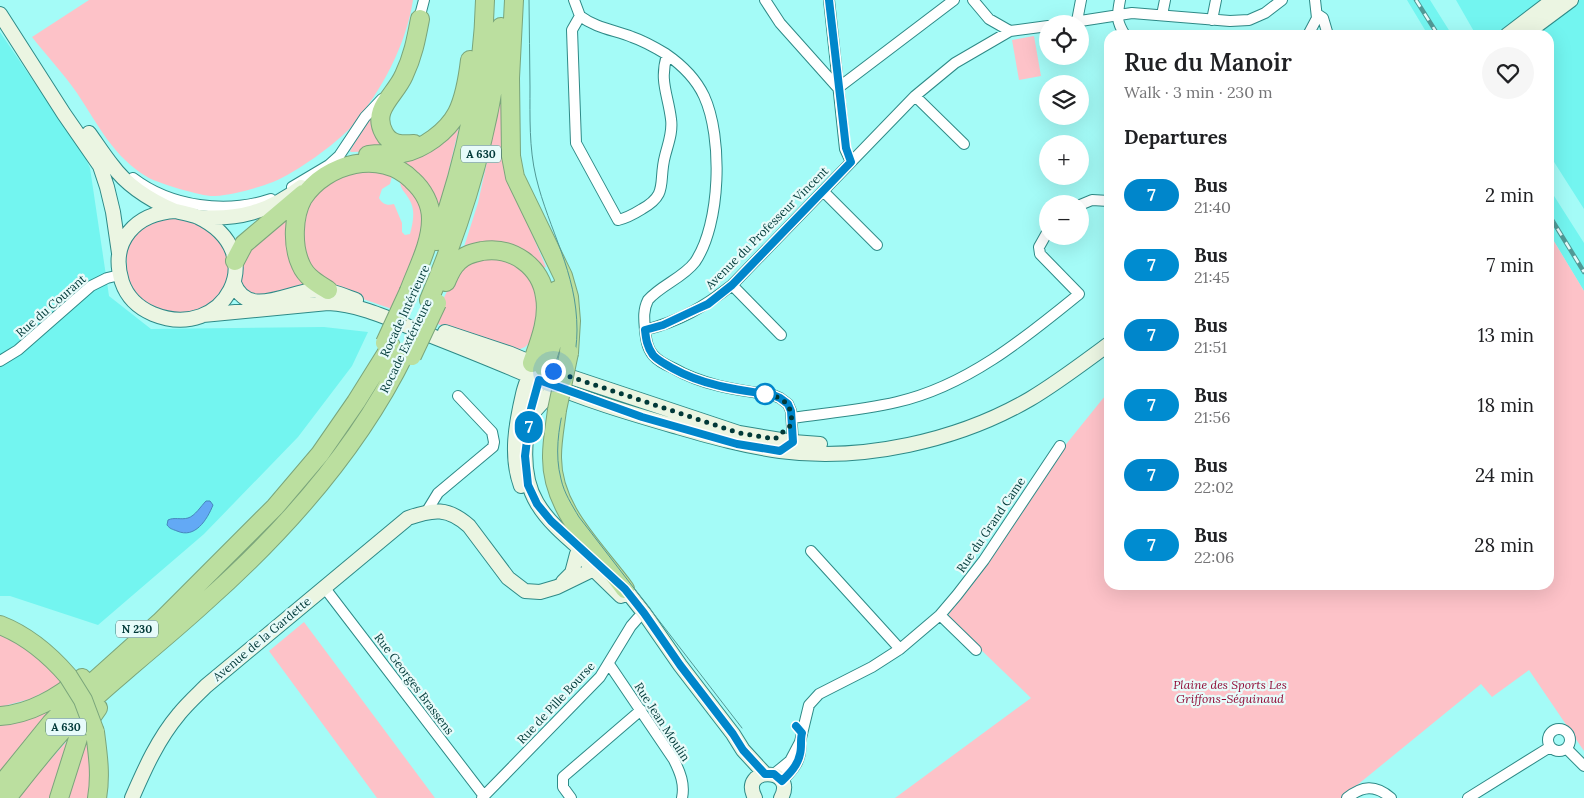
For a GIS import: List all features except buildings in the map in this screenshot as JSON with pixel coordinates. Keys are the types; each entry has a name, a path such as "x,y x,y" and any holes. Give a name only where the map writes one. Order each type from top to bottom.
{"highway":[{"path":"329,165 347,158 371,154 401,154 416,150 432,140 447,126 457,114 462,100 468,72 477,0"},
{"name":"Rocade Intérieure","path":"423,297 437,239 464,152 480,74 484,38 485,0"},
{"name":"Rocade Extérieure","path":"134,664 229,580 289,519 334,466 372,412 394,376 398,349 467,202 478,164 496,78 504,0"},
{"path":"514,0 510,113 511,156 515,177 534,232 554,279 559,312 550,348 536,372"},
{"path":"420,19 414,51 403,78 379,117 385,136 391,142 413,144 432,140"},
{"path":"235,261 244,244 333,172 350,165 369,162 382,163 407,174 427,199 432,218 423,297"},
{"path":"515,177 563,276 569,297 571,321 569,353 553,436 553,474 558,494 576,525 625,589"},
{"path":"315,185 303,199 297,215 296,248 301,265 308,275 328,290"},
{"path":"423,297 452,270 458,261 471,253 492,249 511,253 525,261 537,273 546,298 536,372"},
{"path":"550,348 569,381"},
{"name":"Rocade Intérieure","path":"212,568 275,507 320,454 378,368 398,349"},
{"name":"N 230","path":"0,716 34,708 64,692 154,613 212,568"},
{"name":"A 630","path":"0,786 72,701 160,622 212,568"},
{"path":"0,625 42,649 68,676 83,700 95,732 100,786 97,798"},
{"path":"59,798 79,735 84,726 134,664"},
{"name":"A 630","path":"7,798 38,758 78,714 134,664"}],"main road":[{"path":"1514,30 1553,0"},
{"path":"1531,30 1571,0"},
{"path":"0,14 100,166 113,212 120,275 124,286 132,300 163,318 177,320 203,315 328,302 342,303 384,317 504,364 515,365 569,381 777,445 793,442 839,444 875,441 952,425 989,410 1024,392 1058,371 1104,338"},
{"path":"43,80 71,108 112,166 139,191 158,204 197,217 214,227 225,237 233,251 235,261 236,273 234,283 223,302 203,315"},
{"path":"197,217 245,216 260,211 298,190 329,165"},
{"path":"119,253 128,232 142,219 153,214 176,211"},
{"path":"234,283 237,292 253,302 263,302 300,292 328,290 511,354 536,372"},
{"path":"569,381 642,417 737,444 777,445 839,453 876,450 916,443 955,432 993,418 1063,378 1104,348"},
{"path":"504,364 523,393"},
{"path":"536,372 523,393 516,432 514,457 522,489 532,508 620,594 638,618 680,665"},
{"path":"536,372 525,456 528,485 537,504 551,521 625,589 733,734 762,786 784,790 781,798"},
{"path":"530,416 549,395 569,381"},
{"path":"426,511 444,511 462,520 469,526 508,578 525,590 540,592 556,587 594,569"},
{"name":"Avenue de la Gardette","path":"132,798 157,745 178,714 206,686 408,518 426,511"},
{"path":"556,587 572,573 577,554"}],"street":[{"path":"106,155 154,192 182,201 223,207 245,206 276,198 329,165 348,146 365,117 385,95 398,75 410,49 424,0"},
{"path":"574,0 580,16 592,24 632,37 666,55 686,70 696,82 710,112 716,141 712,223 706,240 694,263 648,300 644,307 645,330 649,348 658,360 679,372 723,388 773,395 780,398 788,404 793,442"},
{"path":"765,0 780,23 838,88"},
{"path":"829,0 846,148 851,162"},
{"path":"838,88 954,0"},
{"path":"973,0 989,19 1010,31 1039,27"},
{"path":"1078,15 1081,0"},
{"path":"1120,0 1118,23 1122,30"},
{"path":"1162,15 1165,0"},
{"path":"1212,20 1216,0"},
{"path":"1089,20 1132,13 1212,20 1249,20 1271,4 1282,0"},
{"path":"1311,30 1317,18 1315,0"},
{"path":"1317,14 1323,18 1327,30"},
{"path":"580,16 572,30 576,143 618,220 626,219 652,203 658,197 664,158 670,140 672,120 662,76 666,55"},
{"name":"Avenue du Professeur Vincent","path":"645,330 663,325 701,308 732,285 915,96 955,62 1010,31"},
{"path":"915,96 964,144"},
{"path":"822,191 877,245"},
{"path":"1089,201 1104,201"},
{"path":"777,445 791,422 898,402 938,389 967,376 1007,349 1079,294 1040,254 1041,245"},
{"name":"Rue du Courant","path":"0,361 18,350 91,286 107,278 120,275"},
{"path":"732,285 781,335"},
{"name":"Avenue de la Gardette","path":"426,511 438,494 493,447 492,432 458,396"},
{"name":"Rue du Grand Came","path":"762,786 792,772 801,752 800,742 810,705 819,694 900,649 940,615 984,560 1060,446"},
{"path":"811,551 900,649"},
{"name":"Rue Georges Brassens","path":"324,587 483,797"},
{"path":"940,615 976,650"},
{"name":"Rue de Pille Bourse","path":"483,797 600,677 631,626 638,618"},
{"name":"Rue Jean Moulin","path":"609,664 674,760 680,773 683,790 682,798"},
{"path":"571,798 563,787 563,777 641,710"},
{"path":"1560,729 1567,732 1571,738 1567,748 1560,752 1550,747 1548,737 1553,731 1560,729"},
{"path":"1468,798 1550,747"},
{"path":"1567,748 1584,766"},
{"path":"1347,798 1357,789 1374,788 1386,793 1391,798"}],"shaded area":[{"path":"1407,0 1430,0 1449,30 1425,30"},
{"path":"1456,0 1584,0 1584,209 1554,162 1554,30 1473,30"},
{"path":"0,32 85,157 90,168 109,296 151,329 324,327 368,332 352,366 298,437 204,534 98,625 10,596 0,596"},
{"path":"1554,196 1584,243 1584,291 1554,241"},
{"path":"206,501 210,501 213,505 204,522 195,530 183,533 171,529 167,525 170,519 191,517"}],"green space":[{"path":"89,0 413,0 405,34 383,82 364,111 337,141 293,172 273,182 252,189 209,196 155,181 136,170 116,151 72,86 32,37"},
{"path":"1034,36 1041,75 1019,80 1012,40"},
{"path":"504,83 523,213 546,267 540,269 463,250 478,203"},
{"path":"462,115 441,203 436,205 394,157"},
{"path":"372,116 385,143 382,151 351,152 367,121"},
{"path":"371,167 392,176 390,184 382,189 379,198 385,204 394,204 402,223 402,232 405,235 410,234 413,212 411,203 400,181 421,199 426,233 392,309 337,290 311,272 299,239 308,198 339,176"},
{"path":"294,213 315,285 252,298 240,284 244,250"},
{"path":"165,218 187,218 213,232 227,254 229,277 218,299 201,309 186,313 167,312 153,307 139,299 127,277 126,249 135,234 147,224"},
{"name":"Plaine des Sports Les Griffons-Séguinaud","path":"1554,241 1584,291 1584,751 1529,670 1492,697 1481,684 1356,786 1353,798 895,798 1031,698 947,617 1063,448 1104,397 1104,590 1554,590"},
{"path":"492,255 520,265 536,289 538,309 530,342 520,349 507,348 432,322 455,275 467,262"},
{"path":"304,622 435,798 377,798 269,651"},
{"path":"0,633 34,654 63,683 30,699 0,707"},
{"path":"53,709 0,773 0,724 10,724"},
{"path":"74,733 52,798 19,798 28,785"},
{"path":"88,738 93,772 91,798 68,798"}],"tram line":[{"path":"529,0 530,132 532,155 541,197 567,270 576,309 576,349 560,423 558,442 558,460 562,484 568,499 579,517 742,728"}],"railway":[{"path":"1416,0 1435,30"},
{"path":"1554,223 1584,272"}],"bus line":[{"name":"7","path":"796,726 802,733 800,742 801,752 792,772 782,781 774,774 765,774 743,750 625,589 551,521 537,504 528,485 525,456 531,409 539,380 642,417 737,444 780,451 793,442 792,418 788,404 773,395 723,388 679,372 653,355 647,343 645,330 663,325 708,304 732,285 851,162 846,148 829,0"}],"route":[{"path":"553,371 739,433 775,439 791,425 791,411 788,404 780,398 765,394"}]}
